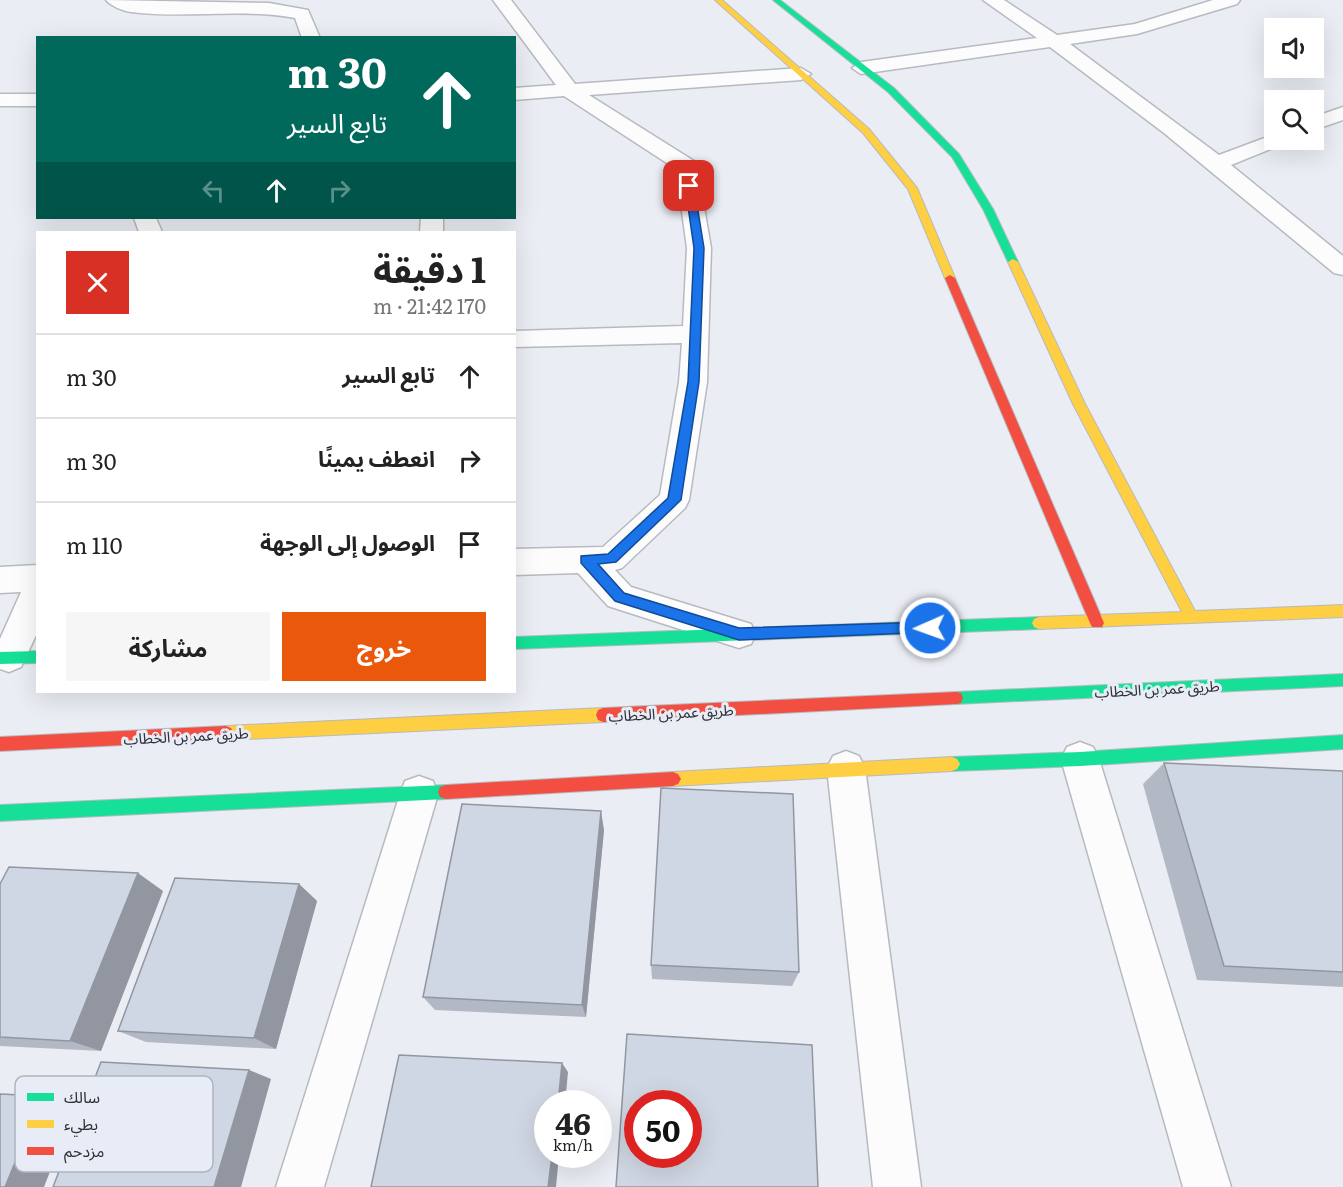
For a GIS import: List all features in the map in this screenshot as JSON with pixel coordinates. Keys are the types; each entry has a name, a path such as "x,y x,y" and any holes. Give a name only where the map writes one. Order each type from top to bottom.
{"street":[{"path":"115,0 131,7 269,8 302,14 310,36"},
{"path":"502,0 572,92 686,166 699,248 693,382 674,500 611,559 516,562"},
{"path":"718,0 866,131 912,188 1097,622"},
{"path":"776,0 891,90 956,156 988,209 1079,404 1192,618"},
{"path":"992,0 1056,40 1154,113 1343,268"},
{"path":"861,68 1137,29 1231,0"},
{"path":"516,94 572,92 801,74"},
{"path":"0,100 36,100"},
{"path":"1324,120 1343,112"},
{"path":"1216,164 1264,145"},
{"path":"516,339 695,334"},
{"path":"586,560 620,597 739,634"},
{"path":"0,580 36,579"},
{"path":"16,658 36,597"},
{"path":"516,644 1343,611"},
{"name":"طريق عمر بن الخطاب","path":"0,744 1343,680"},
{"path":"0,813 419,794 846,768 1080,759 1343,742"},
{"path":"1080,759 1207,1187"},
{"path":"846,768 897,1187"},
{"path":"300,1187 419,794"}],"building":[{"path":"1164,763 1343,771 1343,972 1224,966"},
{"path":"661,788 793,794 799,972 651,965"},
{"path":"462,804 601,811 582,1005 423,997"},
{"path":"9,867 138,873 70,1041 0,1037 0,884"},
{"path":"175,878 299,884 254,1038 118,1031"},
{"path":"627,1034 812,1045 818,1187 616,1187"},
{"path":"399,1055 562,1063 559,1090 534,1090 534,1168 550,1168 548,1187 371,1187"},
{"path":"101,1062 249,1070 214,1187 53,1187 59,1172 213,1172 213,1076 96,1076"},
{"path":"0,1094 15,1095 15,1162 5,1187 0,1187"}],"traffic: fast":[{"path":"776,0 891,90 956,156 988,209 1013,262"},
{"path":"516,643 1039,623"},
{"path":"0,658 36,657"},
{"path":"956,698 1343,680"},
{"path":"952,764 1080,759 1343,742"},
{"path":"0,813 446,792"}],"traffic: slow":[{"path":"718,0 866,131 912,188 950,278"},
{"path":"1013,262 1079,404 1192,618"},
{"path":"1039,623 1343,611"},
{"path":"226,733 603,715"},
{"path":"673,779 952,764"}],"traffic: jam":[{"path":"950,278 1097,623"},
{"path":"603,715 956,698"},
{"path":"0,744 226,733"},
{"path":"446,792 673,779"}],"route":[{"path":"689,186 699,248 693,382 674,500 611,559 586,560 620,597 739,634 930,628"}]}
